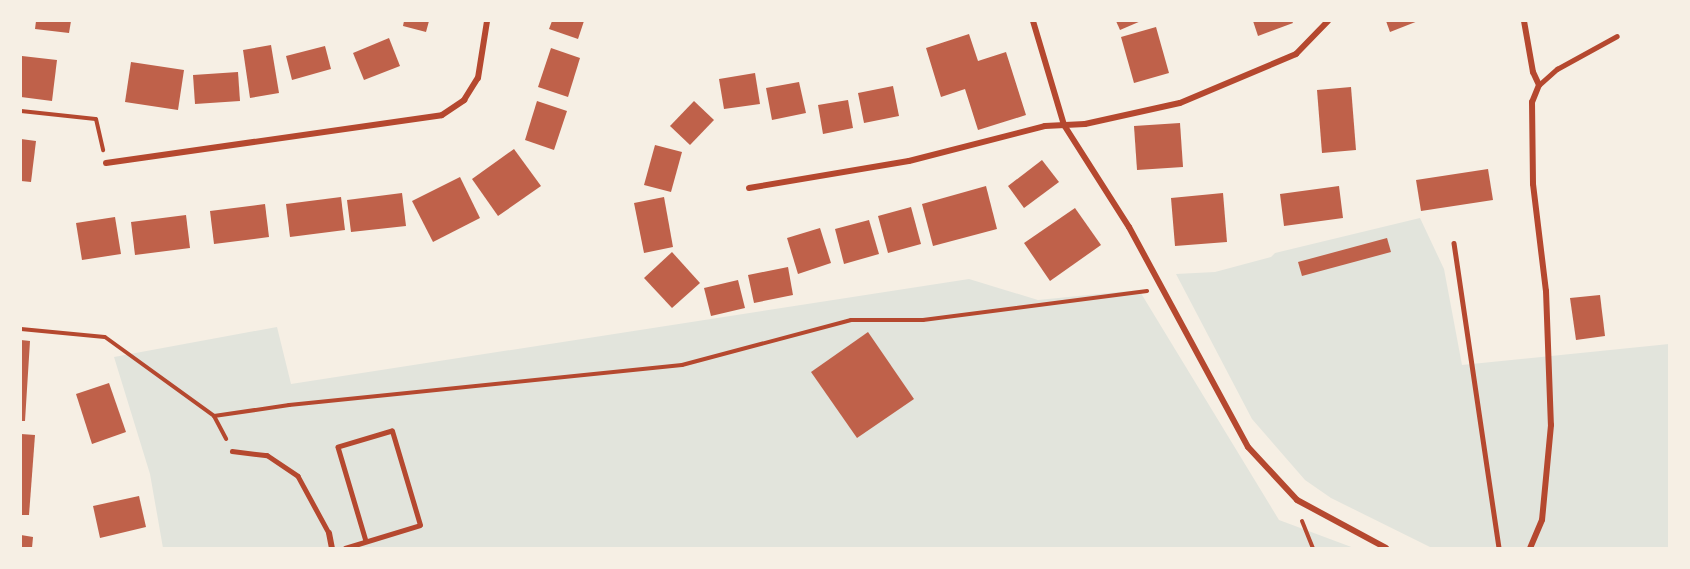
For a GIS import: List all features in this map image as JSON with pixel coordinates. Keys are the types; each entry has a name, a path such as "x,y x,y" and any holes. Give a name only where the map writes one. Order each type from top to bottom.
{"street":[{"path":"106,163 442,116 464,100 478,78 488,21"},
{"path":"1033,21 1064,125 1163,288 1237,429 1272,477 1297,500 1386,548"},
{"path":"749,188 909,161 1045,126 1085,124 1180,103 1296,54 1328,21"},
{"path":"1524,21 1533,72 1539,85 1532,102 1533,184 1546,291 1551,425 1542,520 1530,548"},
{"path":"329,533 332,548"}],"lane":[{"path":"1539,85 1557,69 1617,36"},
{"path":"1454,243 1498,548"},
{"path":"345,548 366,542 420,525 392,431 338,447 366,542"},
{"path":"232,451 267,455 297,476 329,533"}],"path":[{"path":"21,111 96,119 106,163"},
{"path":"214,416 289,405 682,365 852,320 923,320 1119,298 1163,288"},
{"path":"21,329 105,337 214,416 232,451"},
{"path":"1297,500 1313,548"}],"shaded area":[{"path":"1420,218 1444,269 1462,365 1669,344 1669,547 1432,548 1331,498 1305,480 1252,419 1176,274 1215,272 1271,257 1275,253"},
{"path":"969,279 1038,300 1139,290 1279,520 1354,548 163,548 150,474 114,357 277,327 291,384"}],"building":[{"path":"36,21 71,21 69,33 35,29"},
{"path":"404,21 429,21 426,32 403,26"},
{"path":"552,21 584,21 578,39 549,29"},
{"path":"1116,21 1141,21 1120,30"},
{"path":"1253,21 1292,21 1293,23 1258,36"},
{"path":"1386,21 1418,21 1390,32"},
{"path":"1156,27 1169,73 1134,83 1121,37"},
{"path":"969,34 978,61 1006,52 1026,115 978,130 965,89 941,97 926,48"},
{"path":"389,38 400,66 364,80 353,53"},
{"path":"271,45 279,93 250,98 243,50"},
{"path":"325,46 331,69 292,80 286,56"},
{"path":"551,48 580,58 568,97 538,87"},
{"path":"22,56 57,60 52,101 21,97"},
{"path":"131,62 184,70 178,110 125,102"},
{"path":"238,72 240,101 195,104 193,75"},
{"path":"755,73 760,104 724,109 719,79"},
{"path":"799,82 806,113 772,120 766,88"},
{"path":"893,86 899,116 864,123 858,93"},
{"path":"1351,87 1356,150 1322,153 1317,90"},
{"path":"848,100 853,128 823,134 818,105"},
{"path":"537,101 567,111 554,150 525,140"},
{"path":"694,101 714,120 690,145 670,126"},
{"path":"1180,123 1183,167 1137,170 1134,126"},
{"path":"21,139 36,141 31,182 21,181"},
{"path":"655,145 682,152 671,192 644,185"},
{"path":"514,149 541,186 498,216 472,179"},
{"path":"1042,160 1059,182 1024,208 1008,186"},
{"path":"1488,169 1493,200 1421,211 1416,180"},
{"path":"460,177 480,218 433,242 412,201"},
{"path":"986,186 997,229 933,246 922,204"},
{"path":"1339,186 1343,218 1284,226 1280,194"},
{"path":"402,193 406,226 351,232 347,200"},
{"path":"1223,193 1227,242 1175,246 1171,198"},
{"path":"341,197 345,230 290,237 286,204"},
{"path":"664,197 673,247 644,253 634,203"},
{"path":"265,204 269,237 214,244 210,211"},
{"path":"911,207 921,244 888,253 878,216"},
{"path":"1075,208 1101,245 1050,281 1024,243"},
{"path":"186,215 190,248 135,255 131,222"},
{"path":"115,217 121,254 82,260 76,223"},
{"path":"869,220 879,254 844,264 835,229"},
{"path":"820,228 831,263 798,274 787,238"},
{"path":"1387,238 1391,252 1302,276 1298,262"},
{"path":"672,252 700,283 672,308 644,278"},
{"path":"788,267 793,295 754,303 748,275"},
{"path":"738,280 745,308 711,316 704,288"},
{"path":"1600,295 1605,336 1576,340 1570,298"},
{"path":"868,332 914,399 857,438 811,372"},
{"path":"21,340 30,341 25,421 21,421"},
{"path":"109,383 126,432 92,444 76,394"},
{"path":"21,434 35,435 29,515 21,515"},
{"path":"139,496 146,527 100,538 93,506"},
{"path":"21,535 33,537 32,548 21,548"}]}
